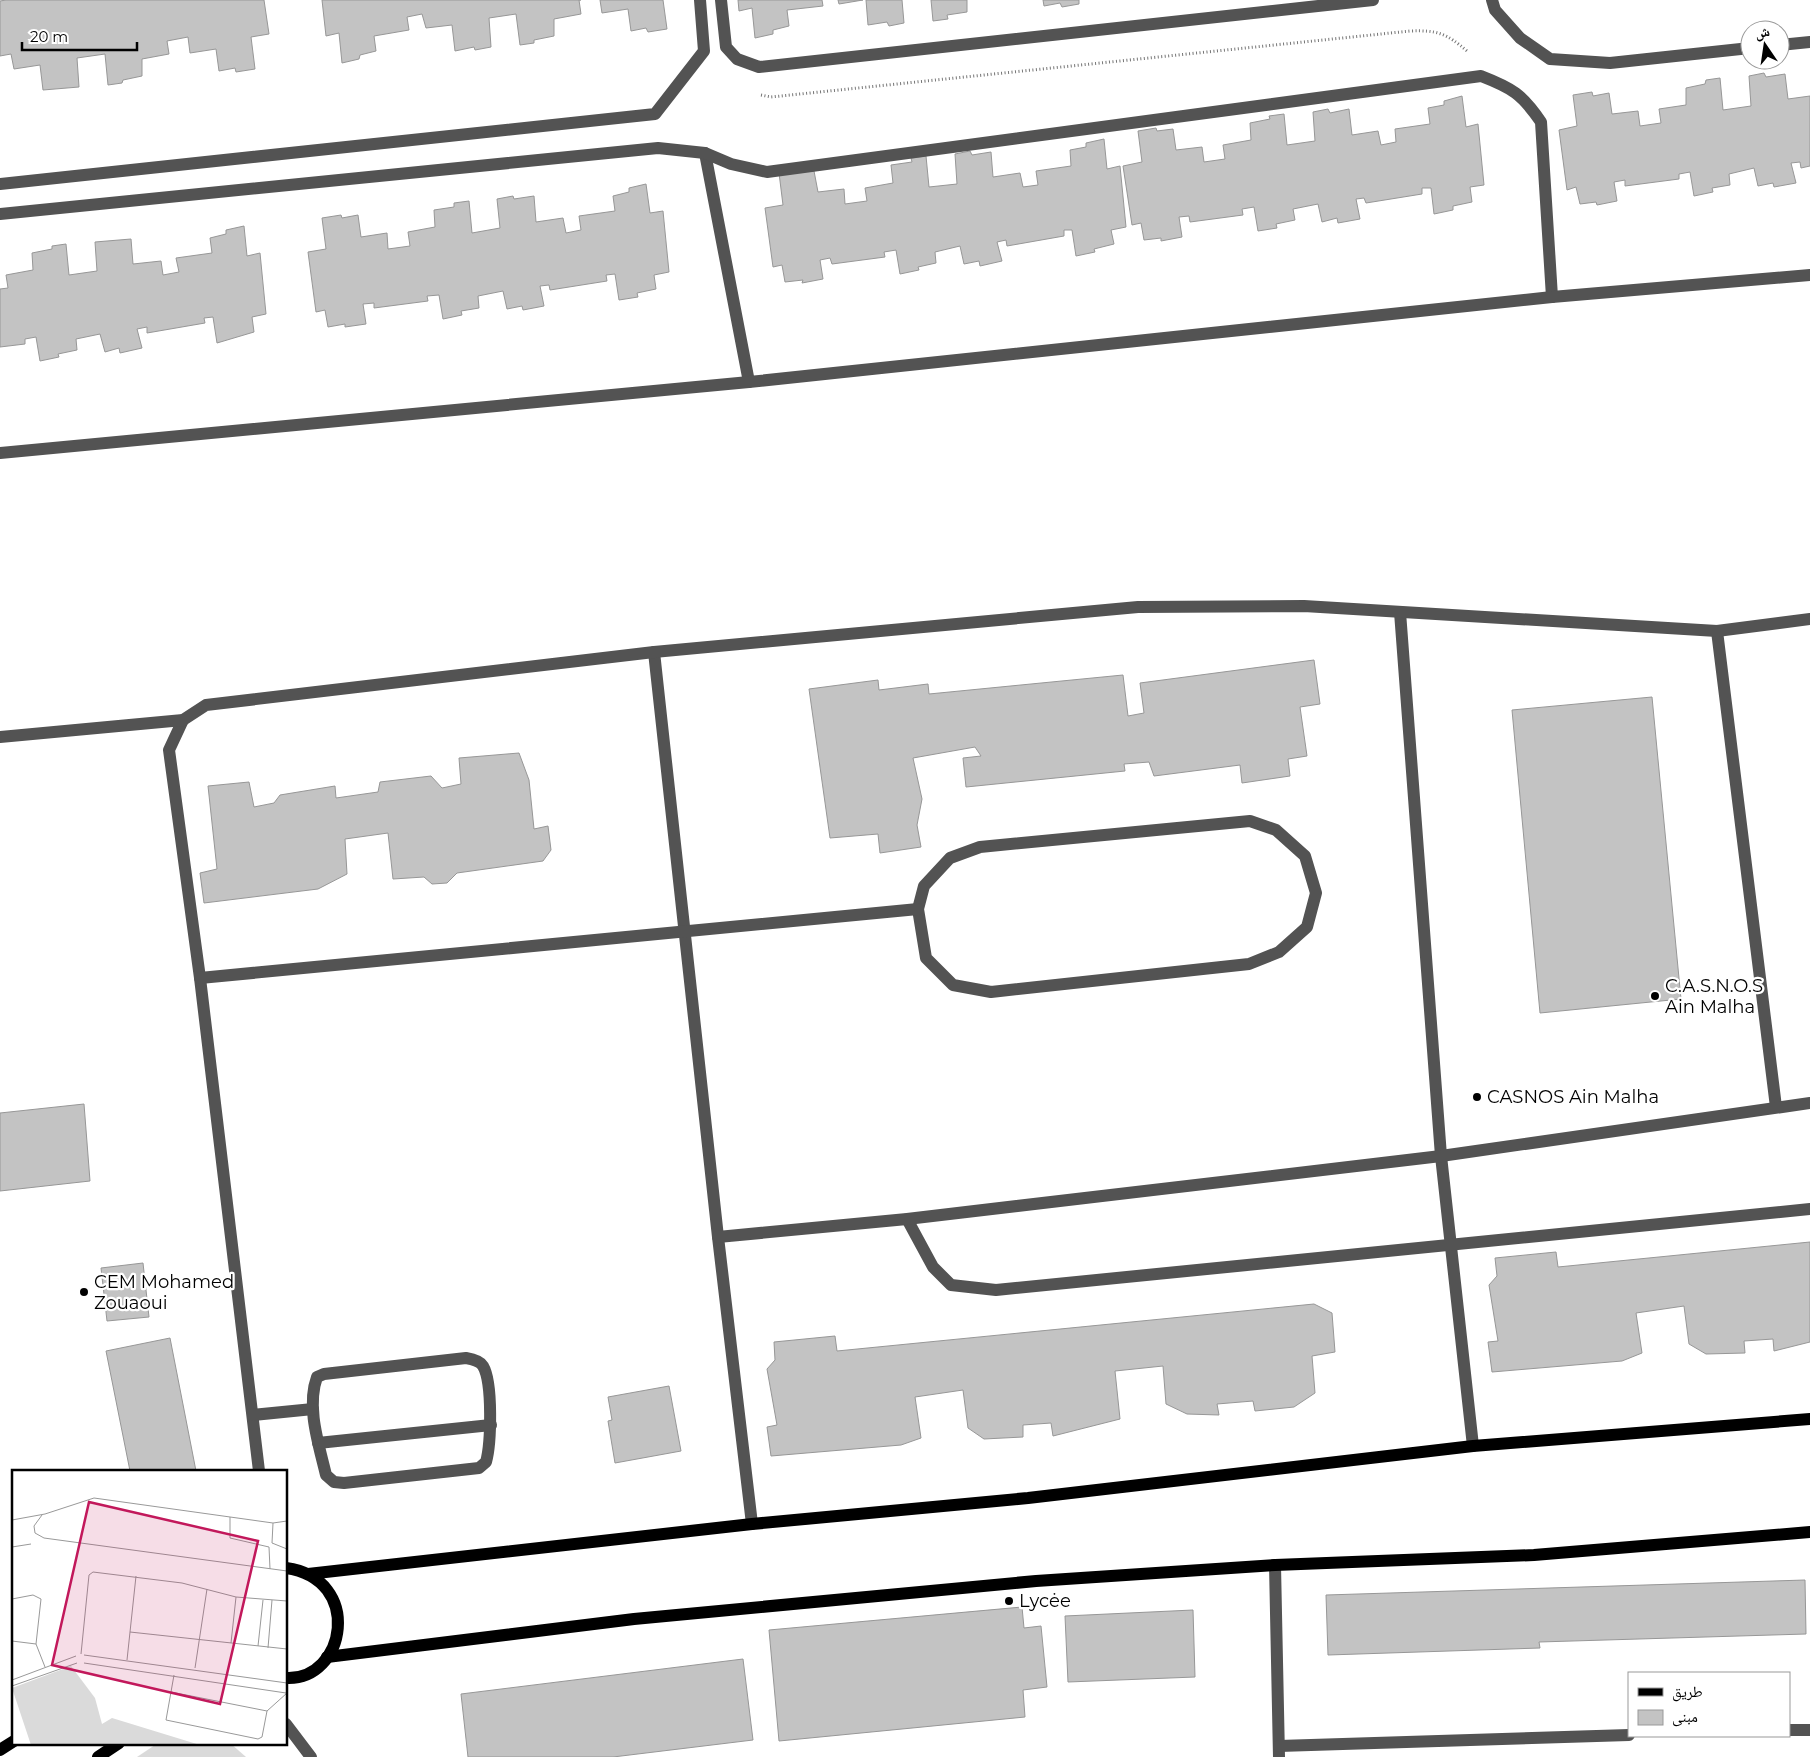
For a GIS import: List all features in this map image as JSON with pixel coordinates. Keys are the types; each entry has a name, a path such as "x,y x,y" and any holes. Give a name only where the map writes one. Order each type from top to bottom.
{"main road":[{"path":"308,1574 752,1524 1028,1498 1473,1446 1810,1418"},
{"path":"327,1658 634,1619 1036,1581 1275,1565 1534,1555 1810,1532"},
{"path":"288,1569 308,1574 322,1583 332,1596 338,1611 339,1627 335,1644 327,1658 311,1672 288,1678"},
{"path":"0,1750 12,1742"},
{"path":"98,1757 118,1744"}],"street":[{"path":"0,184 654,114 704,51 700,0"},
{"path":"721,0 726,47 738,59 759,67 1373,0"},
{"path":"1492,0 1494,10 1520,38 1550,59 1610,63 1740,49"},
{"path":"1790,44 1810,42"},
{"path":"0,214 658,148 705,153 731,164 767,172 1481,76 1510,87 1529,105 1540,122 1552,297"},
{"path":"705,153 749,382"},
{"path":"0,453 749,382 1552,297 1810,275"},
{"path":"0,737 183,720 206,705 654,652 1138,607 1304,606 1717,631 1810,619"},
{"path":"1400,612 1441,1156 1473,1446"},
{"path":"1717,631 1776,1107"},
{"path":"654,652 718,1237 752,1524"},
{"path":"183,720 169,750 200,978 259,1470"},
{"path":"1250,820 1276,830 1304,856 1316,893 1307,927 1279,952 1249,964 991,992 953,985 926,958 918,909 924,886 950,858 980,847 1250,820"},
{"path":"200,978 918,909"},
{"path":"718,1237 906,1219 1441,1156 1810,1103"},
{"path":"906,1219 933,1267 951,1285 996,1290 1810,1209"},
{"path":"466,1358 476,1360 484,1366 490,1399 490,1424 486,1462 479,1468 344,1483 334,1482 326,1475 318,1443 313,1409 314,1385 317,1377 324,1374 466,1358"},
{"path":"253,1414 313,1409"},
{"path":"318,1443 490,1424"},
{"path":"1275,1565 1279,1751 1628,1735"},
{"path":"288,1727 311,1757"},
{"path":"1790,1730 1810,1730"}],"path":[{"path":"754,94 771,98 1410,30 1434,30 1452,38 1474,56"}],"shaded area":[{"path":"156,1744 231,1744 246,1757 137,1757"}],"building":[{"path":"264,0 269,34 251,37 255,69 236,72 235,68 219,71 216,49 190,53 188,37 167,41 169,54 142,59 142,76 123,80 122,83 108,85 105,54 77,58 79,87 43,90 40,65 14,69 11,54 0,56 0,1"},
{"path":"322,0 579,0 581,14 554,19 554,36 534,40 534,43 520,45 516,14 489,18 491,47 475,50 474,47 455,51 452,25 426,28 422,14 407,17 409,30 374,36 376,51 360,55 359,59 342,63 339,33 326,36"},
{"path":"600,0 663,0 667,29 648,32 646,28 631,31 628,9 602,13"},
{"path":"738,0 822,0 823,6 787,10 789,26 773,30 773,34 755,38 752,8 739,11"},
{"path":"838,0 863,0 839,4"},
{"path":"866,0 902,0 904,23 889,26 887,22 868,25"},
{"path":"931,0 967,0 967,12 947,15 948,19 933,21"},
{"path":"1043,0 1079,0 1079,4 1062,7 1060,3 1044,6"},
{"path":"1764,73 1766,77 1785,74 1788,99 1810,96 1810,166 1801,168 1800,162 1791,163 1796,183 1774,187 1773,183 1758,186 1754,168 1729,174 1730,185 1712,188 1713,192 1694,196 1690,172 1679,174 1679,179 1625,186 1625,180 1614,182 1617,201 1597,205 1596,202 1580,204 1576,187 1567,190 1559,130 1577,126 1573,95 1592,92 1593,96 1609,93 1612,114 1638,111 1640,126 1661,123 1659,109 1686,105 1686,88 1705,84 1706,80 1720,78 1723,110 1751,106 1749,76"},
{"path":"1462,96 1466,127 1478,124 1484,185 1470,187 1472,202 1453,206 1453,210 1434,214 1431,188 1422,188 1422,194 1366,203 1364,198 1356,199 1360,219 1338,223 1337,218 1322,222 1318,204 1293,209 1295,220 1276,224 1277,228 1258,231 1254,207 1242,209 1243,215 1190,222 1189,216 1179,217 1182,237 1161,241 1161,238 1144,240 1141,223 1132,225 1123,166 1142,162 1138,131 1156,128 1157,131 1173,129 1176,150 1202,147 1204,162 1225,159 1223,145 1251,140 1250,123 1270,119 1269,116 1284,114 1287,145 1315,141 1313,112 1328,109 1330,113 1349,109 1352,135 1378,131 1381,145 1396,142 1395,129 1430,124 1428,108 1444,105 1444,101"},
{"path":"1104,139 1107,169 1120,166 1126,227 1111,230 1114,244 1094,249 1095,252 1076,256 1072,230 1064,230 1064,236 1007,246 1006,240 997,242 1002,261 980,266 979,261 964,264 960,246 935,252 936,263 918,267 919,270 900,274 896,250 884,252 885,257 832,264 830,258 820,260 823,279 802,283 803,280 785,282 782,265 773,267 765,208 783,205 779,173 814,171 818,192 844,189 845,204 867,201 865,188 893,183 891,165 912,162 911,158 926,156 929,187 957,184 955,154 970,151 972,155 991,152 993,177 1020,173 1023,187 1038,185 1036,171 1071,166 1070,150 1086,147 1086,143"},
{"path":"646,184 650,213 663,211 669,272 654,275 656,289 637,293 638,297 619,300 615,274 606,275 607,281 550,290 549,285 540,286 544,306 523,310 522,306 507,309 503,291 478,296 479,308 461,311 462,315 443,319 439,295 427,296 428,301 374,308 374,303 363,304 366,324 345,327 345,324 328,327 325,310 316,312 308,252 326,249 322,218 341,215 342,218 358,215 361,237 387,233 388,249 410,246 408,232 435,227 434,210 454,207 454,203 469,201 472,233 500,228 497,199 513,196 514,199 534,196 536,222 563,218 566,233 581,230 579,216 615,211 613,196 629,192 629,188"},
{"path":"244,226 247,256 260,253 266,314 252,317 254,332 217,343 213,317 204,318 205,323 147,333 147,327 137,329 142,348 120,353 119,348 105,352 100,334 76,339 77,350 58,354 59,357 40,361 36,337 25,339 25,344 0,347 0,289 8,288 6,275 33,270 32,253 52,249 52,246 66,244 69,275 97,271 95,242 131,239 133,264 161,261 163,275 179,272 176,258 212,253 210,238 226,234 226,230"},
{"path":"1314,660 1320,704 1300,707 1307,756 1288,759 1290,776 1242,783 1240,765 1154,776 1149,762 1124,764 1125,771 966,787 963,758 981,756 975,747 913,758 922,799 917,825 921,847 880,853 878,834 830,838 809,689 878,680 879,690 928,684 929,694 1123,675 1128,716 1144,713 1140,683"},
{"path":"1652,697 1681,999 1540,1013 1512,710"},
{"path":"519,753 529,780 534,829 548,826 551,850 543,861 457,873 447,883 432,884 424,877 393,879 388,833 345,839 347,874 318,889 204,903 200,873 217,869 208,786 249,782 254,807 274,803 280,795 335,786 336,798 378,792 380,782 431,776 442,788 461,784 459,758"},
{"path":"84,1104 90,1181 0,1191 0,1113"},
{"path":"1810,1242 1810,1342 1774,1351 1773,1339 1744,1341 1745,1353 1706,1354 1689,1344 1684,1306 1636,1313 1642,1353 1622,1361 1492,1372 1488,1342 1498,1341 1489,1285 1497,1276 1495,1258 1556,1252 1558,1267"},
{"path":"143,1263 149,1317 107,1321 101,1268"},
{"path":"1314,1304 1332,1313 1335,1352 1312,1356 1315,1393 1294,1407 1255,1411 1253,1401 1217,1404 1219,1415 1187,1414 1166,1404 1163,1366 1115,1371 1120,1419 1053,1436 1051,1423 1023,1425 1023,1437 984,1439 968,1428 963,1390 915,1397 921,1438 901,1445 771,1456 767,1427 777,1425 767,1369 775,1360 774,1342 835,1336 837,1351"},
{"path":"170,1338 196,1470 130,1470 106,1351"},
{"path":"669,1386 681,1451 615,1463 608,1421 612,1420 608,1397"},
{"path":"1805,1580 1806,1634 1539,1642 1540,1648 1328,1655 1326,1595"},
{"path":"1022,1607 1024,1628 1041,1626 1047,1687 1023,1690 1025,1717 779,1741 769,1630"},
{"path":"1193,1610 1195,1677 1068,1682 1065,1616"},
{"path":"743,1659 753,1740 613,1757 468,1757 461,1694"}],"place":[{"name":"C.A.S.N.O.S Ain Malha","path":"1655,996"},
{"name":"CASNOS Ain Malha","path":"1477,1097"},
{"name":"CEM Mohamed Zouaoui","path":"84,1292"},
{"name":"Lycėe","path":"1009,1601"}]}
